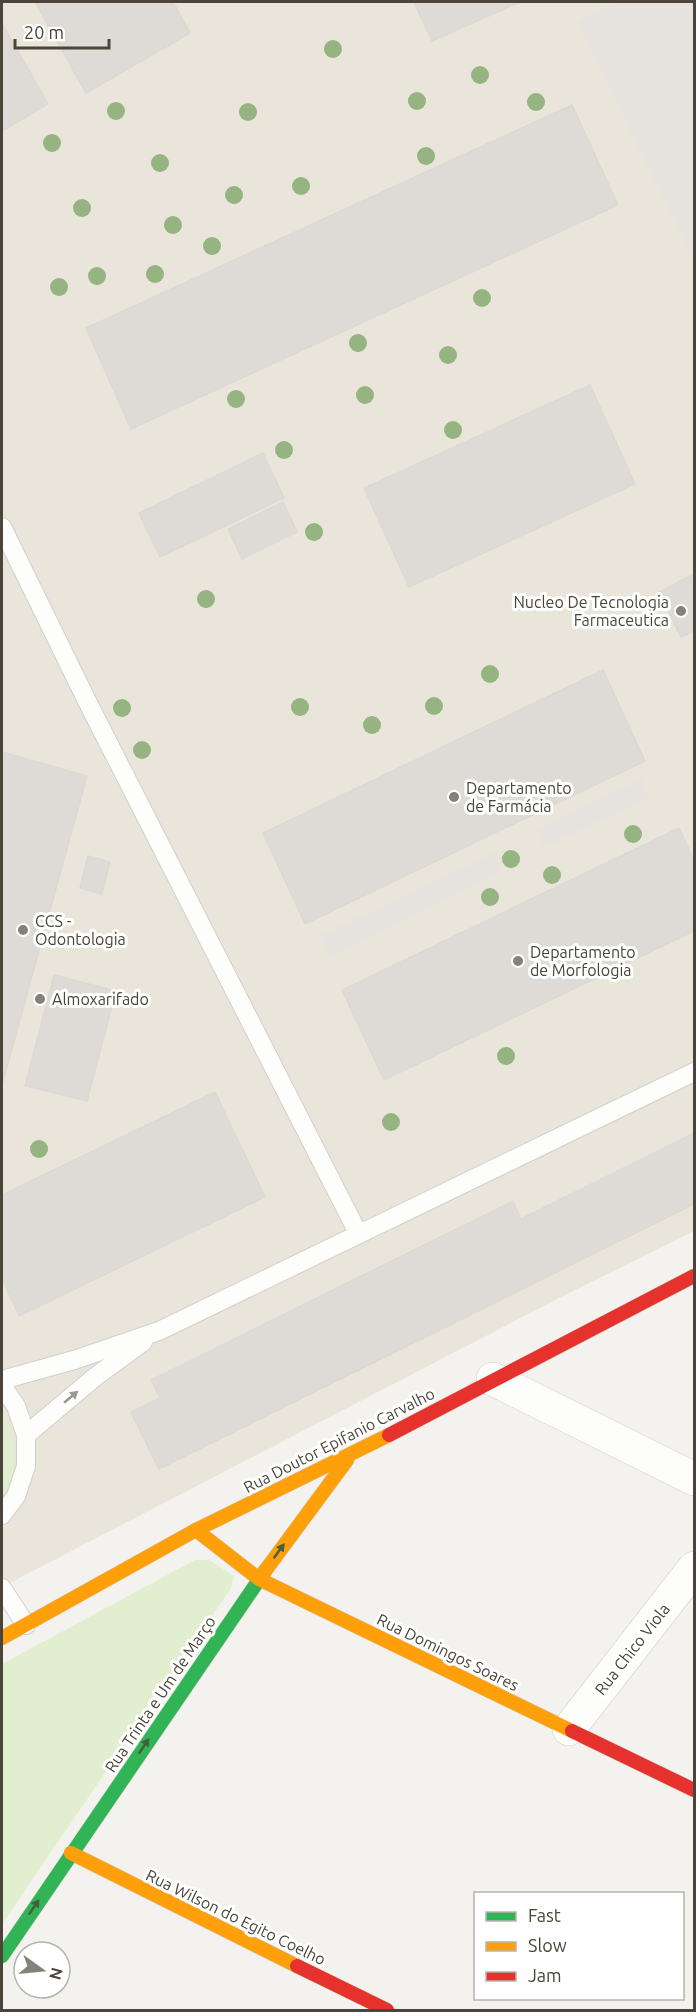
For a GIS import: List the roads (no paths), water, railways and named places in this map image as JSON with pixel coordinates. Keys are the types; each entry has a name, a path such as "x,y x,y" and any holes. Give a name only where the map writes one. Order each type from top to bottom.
{"street":[{"name":"Rua Doutor Epifanio Carvalho","path":"2,1638 196,1530 351,1454 694,1276"},
{"path":"493,1379 694,1479"},
{"name":"Rua Trinta e Um de Março","path":"2,1956 259,1579 351,1454"},
{"name":"Rua Domingos Soares","path":"196,1530 259,1579 694,1790"},
{"name":"Rua Chico Viola","path":"569,1729 694,1568"},
{"name":"Rua Wilson do Egito Coelho","path":"71,1853 387,2010"}],"lane":[{"path":"2,527 93,713 358,1233"},
{"path":"2,1380 74,1360 159,1331 694,1072"},
{"path":"26,1435 95,1377 159,1331"},
{"path":"2,1386 16,1406 26,1435 26,1466 16,1496 2,1515"},
{"path":"2,1588 26,1625"}],"place":[{"name":"Nucleo De Tecnologia Farmaceutica","path":"681,611"},
{"name":"Departamento de Farmácia","path":"454,797"},
{"name":"CCS - Odontologia","path":"23,930"},
{"name":"Departamento de Morfologia","path":"518,961"},
{"name":"Almoxarifado","path":"40,999"}]}
